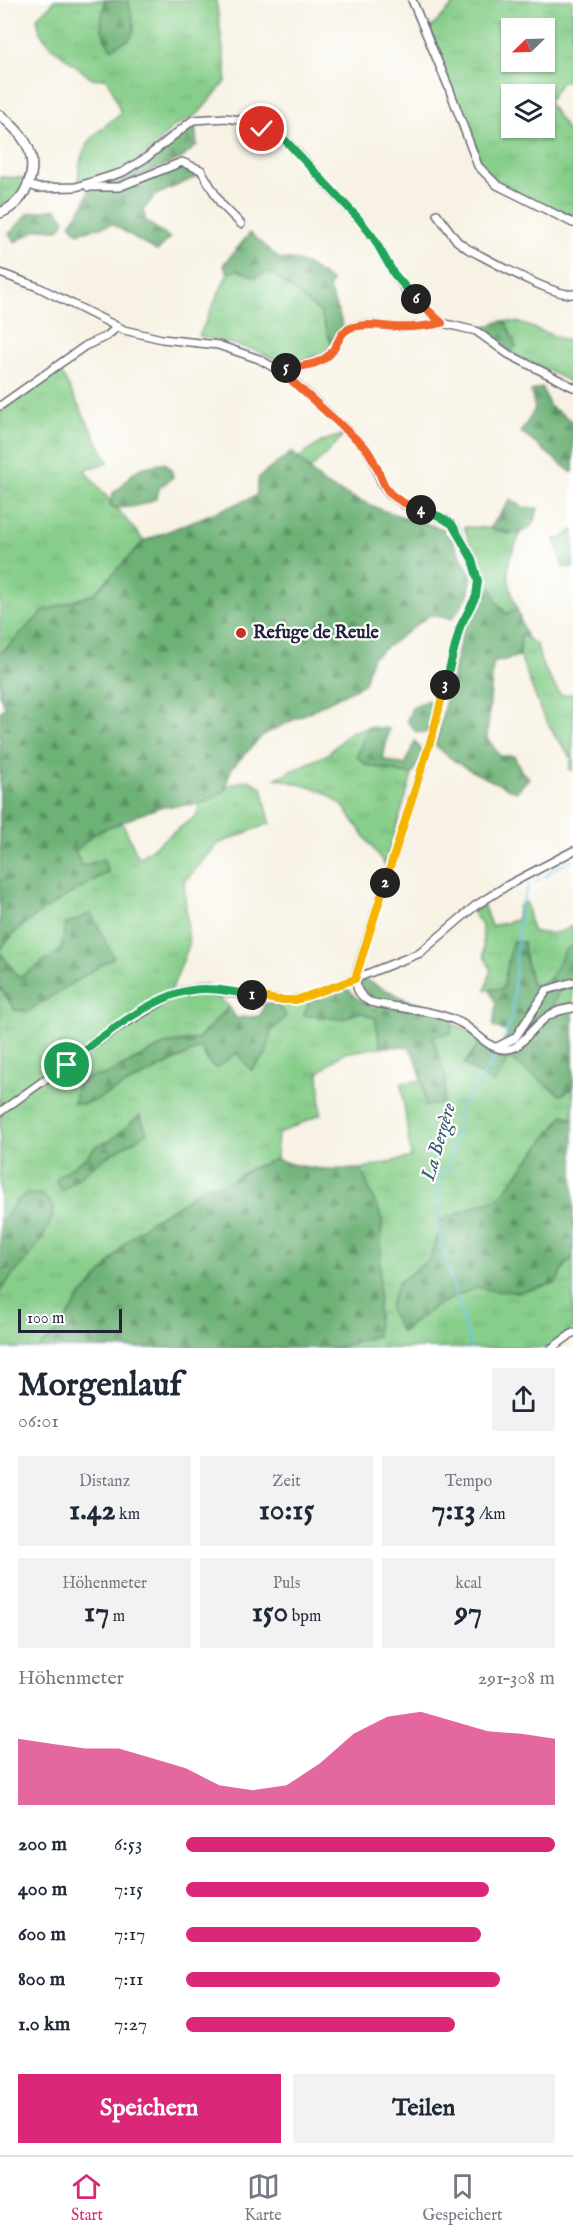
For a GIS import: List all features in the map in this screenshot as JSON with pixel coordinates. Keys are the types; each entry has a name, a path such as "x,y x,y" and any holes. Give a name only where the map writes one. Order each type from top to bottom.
{"main road":[{"path":"0,115 15,128 28,148 32,163 29,185 16,203 0,213"}],"street":[{"path":"412,0 446,78 478,166 497,185 573,223"},
{"path":"76,187 123,172 147,158 193,120 226,118 246,121 285,140 302,157 373,237 394,274 410,294 442,323"},
{"path":"29,185 38,188 119,187 182,162 201,170 221,204 241,224"},
{"path":"437,214 457,241 468,249 545,287 563,294 573,294"},
{"path":"0,273 38,287 117,327 154,338 218,345 260,359 281,371 365,447 382,484 390,495 399,502 439,516 452,524 472,559 478,581 476,596 460,627 433,733 355,979 361,995 370,1002 445,1017 464,1025 495,1047 503,1049 514,1047 547,1015 561,1009 573,1008"},
{"path":"281,371 324,359 330,354 343,333 351,327 362,325 397,327 442,323 476,331 507,354 573,387"},
{"path":"0,406 85,346 107,336 117,327"},
{"path":"0,1112 114,1030 150,1007 180,992 213,989 288,1001 311,996 420,953 475,906 508,885 573,851"},
{"path":"495,1047 515,1038 547,990 573,982"},
{"path":"552,1348 573,1334"}],"green space":[{"path":"54,0 105,0 101,29 117,44 129,40 128,0 216,0 226,81 198,114 173,127 151,150 100,178 79,183 80,160 89,142 121,114 106,78 92,79 52,47 40,33 37,17"},
{"path":"105,0 128,0 134,25 129,39 112,49 103,31"},
{"path":"458,0 572,0 573,80 561,82 555,91 555,84 501,84 501,138 555,138 555,112 573,139 573,220 505,186 483,168 430,29"},
{"path":"195,124 197,145 182,158 119,185 93,184 122,174 182,130"},
{"path":"182,165 199,171 200,175 156,195 143,210 146,221 170,238 157,251 112,224 78,233 70,224 83,206 89,190 118,189"},
{"path":"0,177 29,178 25,189 0,211"},
{"path":"57,209 65,221 59,230 38,229 15,242 9,234 29,213"},
{"path":"250,233 280,259 295,260 314,269 332,282 329,289 343,325 333,347 320,312 270,272 254,277 238,270 228,273 223,265"},
{"path":"238,269 254,277 270,271 320,312 333,347 314,361 289,366 255,350 199,336 228,273"},
{"path":"501,321 517,322 573,343 573,383 509,352 507,324"},
{"path":"501,321 507,324 516,347 509,352 481,329"},
{"path":"57,369 60,370 108,462 84,470 144,541 94,594 44,611 0,654 0,408"},
{"path":"542,388 550,407 573,421 573,472 521,432 535,409 531,391"},
{"path":"345,434 310,470 298,458 323,441"},
{"path":"292,452 325,485 384,511 447,530 472,577 468,596 452,619 430,615 372,658 364,684 263,735 231,769 224,792 199,804 159,807 95,833 75,851 82,866 104,859 108,872 33,918 8,940 0,951 0,711 5,707 0,696 0,654 44,611 94,594 144,541 256,496 259,477"},
{"path":"165,463 171,469 173,477 159,488 157,498 131,507 114,508 110,504 113,493 135,472"},
{"path":"511,499 524,508 538,508 532,524 522,532 515,533 490,528"},
{"path":"464,527 490,528 508,534 520,533 508,567 510,586 517,609 506,614 496,601 491,587 484,586 479,564"},
{"path":"573,530 573,568 563,567 555,539 561,539"},
{"path":"484,586 491,587 496,601 506,614 517,609 526,636 521,635 520,656 493,663 487,738 500,756 514,756 522,772 529,778 516,792 463,766 435,745 464,626"},
{"path":"521,634 537,645 541,663 560,695 573,694 573,770 569,769 572,758 555,736 541,711 520,656"},
{"path":"428,700 435,704 428,733 416,732 407,721 412,707"},
{"path":"368,727 357,756 366,765 412,775 385,865 343,806 323,791 276,778 328,754 350,732"},
{"path":"368,727 389,729 383,759 405,765 415,741 423,753 412,775 366,765 357,756"},
{"path":"248,780 262,787 270,823 218,844 184,882 189,945 171,991 205,984 229,1007 198,1039 166,1044 103,1076 90,1077 77,1084 74,1103 83,1104 95,1100 202,1047 208,1062 237,1053 252,1070 266,1054 271,1032 286,1016 277,1004 310,1000 304,1015 342,1019 360,1012 375,1018 381,1047 344,1053 319,1072 321,1114 278,1134 276,1159 250,1169 229,1182 204,1187 149,1222 124,1244 79,1299 60,1329 38,1348 0,1348 0,1291 53,1218 53,1206 42,1194 16,1202 5,1218 0,1221 0,987 15,1010 61,950 19,978 0,952 18,929 32,918 108,872 82,866 75,850 95,833 122,822 139,858 197,815 199,804 224,792 226,786","holes":["140,1116 147,1133 99,1161 62,1191 59,1177 87,1157 96,1146 110,1141"]},
{"path":"526,902 532,931 553,933 573,925 573,946 567,950 546,982 532,985 524,953 524,942 503,988 486,990 491,969 484,956 482,926 472,911 483,904 491,926 517,920 518,907"},
{"path":"91,913 114,957 28,1011 15,1010 0,987 0,952 19,978 61,950 65,925"},
{"path":"512,942 524,942 524,953 532,985 538,986 548,981 566,949 573,946 573,987 559,991 552,1007 573,1004 573,1088 561,1095 509,1058 494,1084 464,1064 481,1041 500,1050 509,1033 493,1026 496,1004 490,990 503,988"},
{"path":"363,979 412,1002 454,1013 451,1033 432,1036 446,1078 443,1104 425,1106 421,1075 413,1054 409,1047 381,1047 375,1018 360,1012 342,1019 304,1015 310,1000 345,986 356,998 376,1009 375,1003 359,984"},
{"path":"573,987 573,1004 551,1007 559,990"},
{"path":"265,1003 277,1004 286,1016 271,1032 266,1054 251,1070 237,1053 216,1068 208,1062 201,1047 95,1100 83,1104 74,1103 77,1085 90,1077 103,1076 166,1044 198,1039 229,1007 236,1018 260,1016"},
{"path":"452,1024 464,1028 481,1041 464,1064 494,1083 509,1058 561,1095 573,1088 573,1118 564,1115 500,1197 441,1220 430,1259 398,1283 402,1331 437,1305 477,1286 494,1291 556,1283 565,1265 573,1257 573,1328 551,1348 333,1348 377,1335 382,1220 361,1169 411,1157 401,1083 423,1080 426,1106 446,1078 432,1035 450,1033"},
{"path":"140,1115 147,1133 99,1161 62,1191 56,1181 59,1176 87,1157 96,1146 110,1141"},
{"path":"564,1115 573,1118 573,1257 565,1265 556,1283 520,1292 494,1291 477,1287 437,1305 401,1332 389,1308 398,1283 430,1259 441,1220 500,1197"},
{"path":"276,1159 318,1168 361,1169 382,1219 377,1336 333,1348 38,1348 60,1329 79,1299 124,1244 149,1222 204,1187 229,1182 250,1169"},
{"path":"42,1194 53,1206 47,1230 33,1252 0,1291 0,1221 22,1197"}],"waterway":[{"name":"La Bergère","path":"545,877 553,869 573,860"},
{"name":"La Bergère","path":"536,881 540,879"},
{"name":"La Bergère","path":"503,1042 512,1017 520,908 529,884"},
{"name":"La Bergère","path":"471,1348 438,1232 439,1177 448,1169 462,1104 497,1056"}],"place":[{"name":"Refuge de Reule","path":"241,633"}],"route":[{"path":"67,1065 93,1043 133,1017 161,1000 180,992 204,988 288,1001 311,996 355,979 433,733 460,627 476,596 478,581 472,559 460,534 452,524 439,516 399,502 390,495 382,484 365,447 281,371 324,359 330,354 343,333 351,327 362,325 397,327 442,323 410,294 394,274 373,237 302,157 285,140 262,129"}]}
